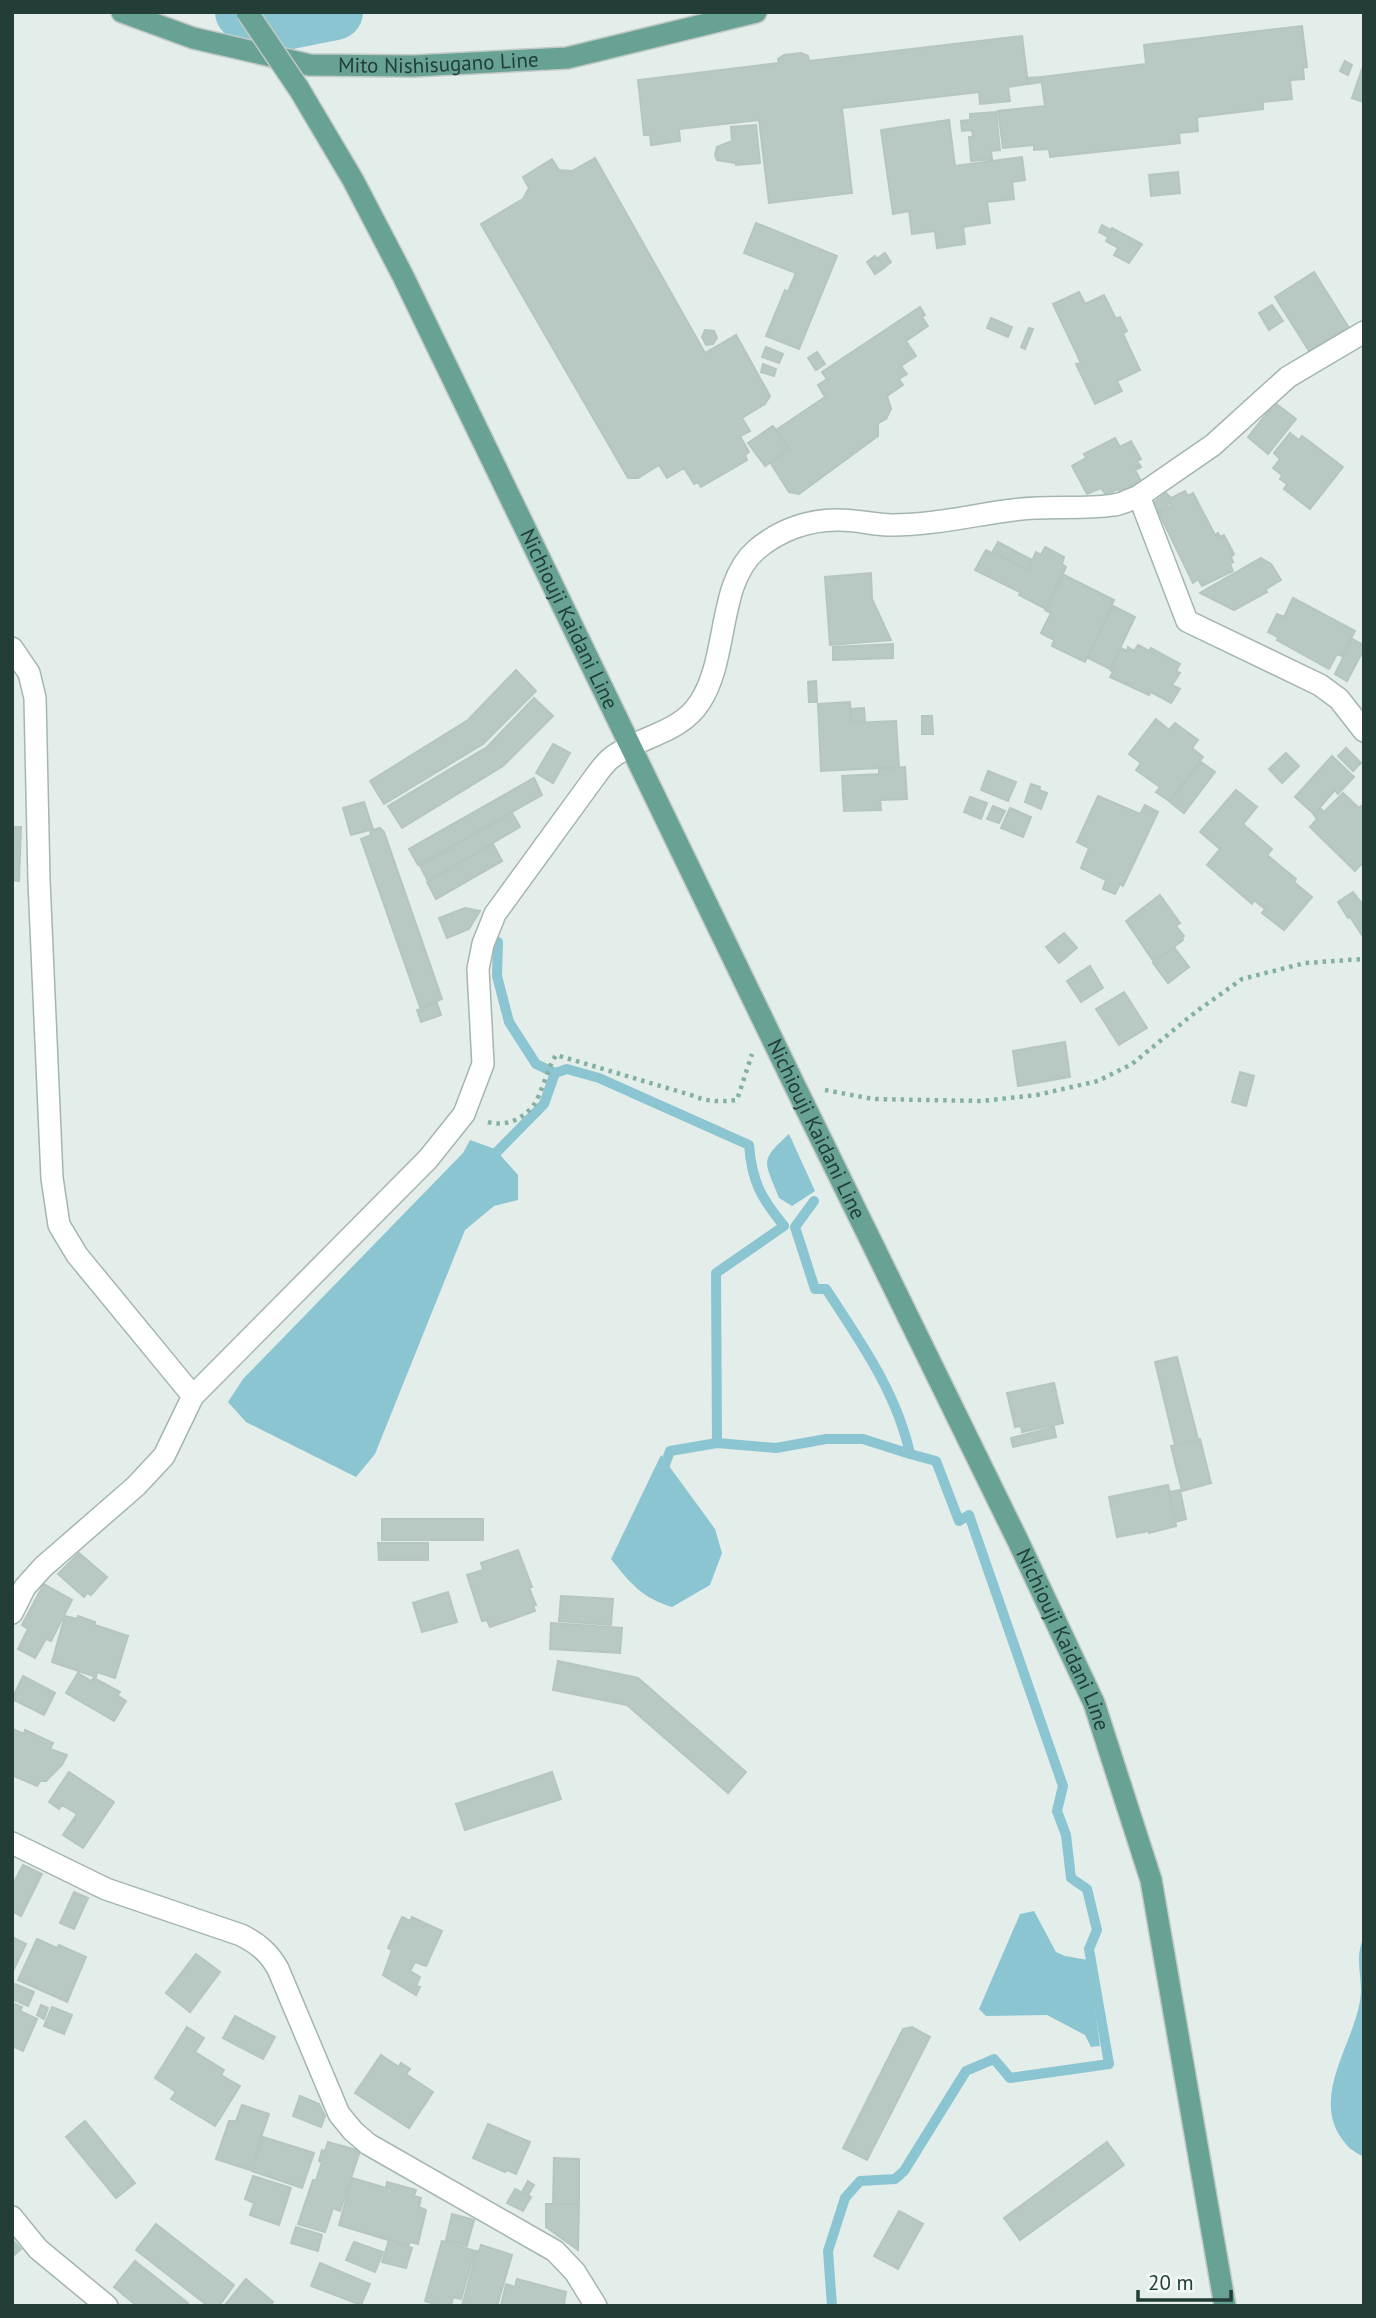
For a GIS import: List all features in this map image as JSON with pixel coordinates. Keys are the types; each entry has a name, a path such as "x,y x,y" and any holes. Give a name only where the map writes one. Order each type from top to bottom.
{"main road":[{"name":"Mito Nishisugano Line","path":"122,12 193,38 310,65 414,66 567,58 756,12"},
{"name":"Nichiouji Kaidani Line","path":"247,12 299,89 353,180 403,276 1018,1541 1094,1703 1152,1880 1226,2306"}],"street":[{"path":"12,1613 25,1587 43,1567 136,1486 164,1456 193,1396 428,1159 464,1114 483,1064 478,969 482,944 495,914 611,758 665,732 699,704 710,684 735,581 743,564 756,550 789,530 814,522 840,520 891,525 949,521 1014,509 1116,505 1139,496 1213,445 1288,377 1364,332"},
{"path":"1139,496 1187,621 1320,685 1339,699 1364,731"},
{"path":"12,648 29,673 35,698 39,881 52,1178 59,1225 78,1255 193,1396"},
{"path":"12,1843 106,1889 256,1942 270,1954 278,1969 325,2084 339,2114 353,2131 368,2144 555,2251 575,2272 596,2306"},
{"path":"12,2217 38,2249 107,2306"}],"path":[{"path":"794,1084 873,1100 982,1101 1037,1095 1098,1081 1132,1064 1197,1010 1242,979 1305,963 1364,959"},
{"path":"464,1114 501,1126 515,1120 534,1105 556,1055 704,1101 737,1100 753,1049 765,1024"}],"water":[{"path":"789,1134 815,1191 792,1206 779,1198 767,1163 772,1151"},
{"path":"470,1140 495,1149 518,1175 518,1200 494,1206 465,1230 375,1454 356,1477 246,1422 228,1402 243,1379 463,1153"},
{"path":"661,1455 715,1529 722,1553 710,1585 672,1607 637,1589 611,1559"},
{"path":"1034,1911 1056,1952 1088,1960 1100,2046 1091,2047 1085,2035 1047,2015 986,2016 979,2009 1020,1914"},
{"path":"1364,1937 1364,2157 1350,2148 1340,2136 1333,2120 1331,2103 1337,2069 1360,2001 1359,1953"}],"building":[{"path":"1302,26 1307,67 1303,68 1304,79 1290,80 1292,99 1263,102 1263,109 1197,117 1198,131 1179,133 1180,143 1050,157 1049,149 1034,150 1034,145 1003,148 998,111 1045,106 1041,77 1146,64 1144,45"},
{"path":"1022,36 1028,84 1008,87 1010,101 980,104 979,92 842,108 852,193 769,203 759,120 679,129 680,141 651,145 650,135 644,135 638,80 779,63 778,59 784,55 801,53 808,56 809,61"},
{"path":"1345,61 1352,65 1348,75 1340,71"},
{"path":"1362,69 1364,70 1364,102 1352,98"},
{"path":"1041,77 1042,82 1028,84 1027,78"},
{"path":"996,112 1000,150 991,151 992,159 971,161 969,137 973,137 972,130 962,131 961,121 970,120 970,114"},
{"path":"949,120 955,166 1022,157 1025,180 1012,182 1014,199 987,202 990,223 963,227 965,244 937,248 935,231 912,234 909,211 893,214 881,130"},
{"path":"756,125 760,163 736,165 717,160 717,147 732,141 731,127"},
{"path":"595,158 705,353 736,335 770,396 765,404 742,418 750,431 740,436 749,452 745,455 747,460 701,487 698,482 694,484 684,468 667,478 659,465 638,478 628,478 481,224 523,199 529,188 523,177 552,159 559,170 572,171"},
{"path":"1178,172 1180,193 1151,196 1149,175"},
{"path":"756,223 837,256 799,349 766,336 785,290 788,292 796,273 744,253"},
{"path":"1102,225 1142,244 1129,263 1114,255 1118,248 1106,241 1108,237 1099,232"},
{"path":"885,253 891,262 885,267 878,258"},
{"path":"875,256 884,268 875,274 867,262"},
{"path":"1314,272 1349,328 1309,351 1275,297"},
{"path":"1079,292 1085,304 1104,295 1116,319 1120,317 1127,331 1123,334 1140,370 1117,381 1122,391 1095,404 1076,364 1081,363 1053,304"},
{"path":"1272,305 1283,321 1269,330 1259,313"},
{"path":"920,307 928,326 906,341 916,356 901,366 907,374 899,379 903,385 887,396 891,409 886,419 878,423 878,436 799,494 789,492 770,462 789,449 776,430 825,397 818,385 827,379 822,372"},
{"path":"991,318 1012,327 1008,337 987,328"},
{"path":"1029,328 1033,329 1025,349 1021,347"},
{"path":"705,330 714,331 717,338 713,344 706,345 702,337"},
{"path":"766,347 783,354 779,363 762,357"},
{"path":"817,352 825,364 816,370 808,358"},
{"path":"763,364 776,369 774,376 761,372"},
{"path":"1275,403 1296,419 1268,454 1248,437"},
{"path":"773,426 789,449 765,466 748,443"},
{"path":"1290,433 1299,440 1302,436 1343,467 1310,509 1284,489 1287,484 1280,479 1282,475 1273,468 1280,459 1274,453"},
{"path":"1115,438 1120,447 1131,441 1141,459 1137,461 1141,467 1135,470 1141,481 1120,492 1118,489 1106,495 1101,488 1087,494 1072,466 1086,458 1084,454"},
{"path":"1185,491 1188,496 1193,493 1215,535 1224,535 1234,554 1230,564 1233,571 1202,586 1198,579 1193,583 1159,513 1172,505 1169,499"},
{"path":"1166,493 1170,497 1167,499 1170,503 1158,513 1151,505"},
{"path":"998,542 1032,560 1027,569 993,551"},
{"path":"1045,547 1064,557 1062,564 1066,567 1046,609 1019,595 1020,592 975,570 986,550 1028,570 1036,552 1041,555"},
{"path":"1261,558 1271,564 1281,580 1266,589 1267,592 1234,610 1200,593"},
{"path":"871,573 872,599 891,640 830,645 825,577"},
{"path":"1064,575 1114,600 1085,662 1052,646 1054,640 1041,633 1051,613 1045,610"},
{"path":"1293,598 1355,631 1342,656 1337,654 1329,669 1277,640 1278,637 1268,632 1277,614 1284,617"},
{"path":"1113,606 1135,617 1110,669 1088,658"},
{"path":"1352,639 1364,645 1364,649 1347,681 1335,674"},
{"path":"893,644 893,658 833,660 833,647"},
{"path":"1138,645 1149,651 1151,648 1180,664 1176,671 1180,673 1172,685 1180,689 1171,703 1151,692 1149,695 1110,677 1113,672 1110,670 1121,648 1127,651 1128,647 1134,651"},
{"path":"516,670 536,691 483,744 384,804 370,781 468,720"},
{"path":"816,681 817,702 809,702 808,682"},
{"path":"534,698 553,716 503,766 402,828 388,806 487,747"},
{"path":"850,702 851,723 896,721 899,767 821,771 818,704"},
{"path":"864,708 865,721 852,722 851,709"},
{"path":"922,716 932,716 933,734 922,734"},
{"path":"1156,719 1169,730 1175,723 1198,740 1192,748 1203,757 1169,801 1156,792 1160,787 1136,770 1141,763 1129,754"},
{"path":"553,744 570,753 553,783 536,773"},
{"path":"1346,748 1361,763 1353,771 1338,756"},
{"path":"1286,753 1299,766 1282,783 1269,769"},
{"path":"1332,756 1354,777 1338,794 1335,790 1314,814 1295,797"},
{"path":"1201,762 1215,772 1184,813 1170,802"},
{"path":"905,767 907,799 880,800 881,810 844,811 842,776 879,774 879,769"},
{"path":"988,771 1016,782 1008,801 981,790"},
{"path":"534,778 542,795 418,865 409,849"},
{"path":"1031,784 1047,793 1041,809 1025,802"},
{"path":"1236,790 1257,807 1243,824 1272,849 1267,855 1296,879 1294,882 1312,897 1284,930 1262,913 1265,909 1254,900 1252,904 1207,865 1220,849 1200,832"},
{"path":"1343,793 1359,808 1361,806 1364,809 1364,861 1355,871 1310,827 1317,819 1314,815 1320,808 1324,812"},
{"path":"1098,796 1140,814 1145,805 1158,812 1123,886 1120,884 1115,894 1103,889 1106,880 1081,868 1089,848 1077,842"},
{"path":"970,797 987,803 981,819 964,812"},
{"path":"364,802 373,829 351,835 343,808"},
{"path":"993,806 1005,811 999,823 987,819"},
{"path":"1010,808 1031,817 1023,837 1001,828"},
{"path":"512,813 520,827 428,881 420,866"},
{"path":"12,827 21,827 19,881 12,880"},
{"path":"380,828 384,832 442,999 422,1007 361,839 371,835 370,831"},
{"path":"493,844 502,861 436,899 427,882"},
{"path":"1353,892 1364,906 1364,938 1338,902"},
{"path":"1160,895 1180,923 1176,926 1184,936 1183,940 1154,962 1126,921"},
{"path":"465,908 480,911 469,929 447,938 439,918"},
{"path":"1064,933 1077,948 1059,963 1046,947"},
{"path":"1174,947 1189,967 1168,983 1153,963"},
{"path":"1090,966 1103,988 1081,1002 1067,981"},
{"path":"1124,992 1147,1028 1119,1045 1096,1009"},
{"path":"437,1003 441,1015 421,1022 417,1010"},
{"path":"1065,1042 1070,1077 1018,1086 1013,1051"},
{"path":"1240,1072 1254,1076 1246,1106 1232,1102"},
{"path":"1177,1357 1198,1439 1175,1445 1155,1362"},
{"path":"1054,1383 1063,1423 1022,1432 1021,1426 1015,1427 1007,1393"},
{"path":"1054,1427 1056,1437 1013,1447 1011,1438"},
{"path":"1200,1439 1211,1483 1182,1491 1171,1446"},
{"path":"1168,1485 1176,1526 1117,1537 1109,1497"},
{"path":"1180,1490 1186,1519 1175,1522 1169,1492"},
{"path":"382,1519 483,1519 483,1540 382,1540"},
{"path":"378,1543 428,1543 428,1560 379,1560"},
{"path":"518,1550 532,1587 529,1588 536,1605 533,1605 535,1611 490,1627 487,1620 482,1621 467,1575 483,1570 481,1563"},
{"path":"79,1553 107,1577 91,1595 87,1593 84,1597 58,1574"},
{"path":"44,1584 72,1600 51,1641 46,1639 35,1658 18,1649 28,1629 22,1625"},
{"path":"448,1592 457,1622 422,1632 413,1603"},
{"path":"561,1596 613,1599 611,1625 559,1621"},
{"path":"65,1616 77,1619 78,1616 128,1636 115,1678 97,1672 96,1677 52,1662"},
{"path":"551,1623 622,1628 620,1653 550,1649"},
{"path":"558,1661 638,1678 746,1772 728,1793 627,1705 553,1690"},
{"path":"78,1673 120,1692 117,1695 126,1701 114,1721 66,1693"},
{"path":"23,1676 55,1693 44,1715 12,1699"},
{"path":"12,1729 24,1734 25,1730 53,1743 50,1749 67,1755 62,1765 37,1786 12,1775"},
{"path":"69,1772 114,1802 83,1848 63,1835 77,1814 62,1805 59,1809 49,1802"},
{"path":"552,1772 561,1799 465,1830 456,1804"},
{"path":"23,1865 42,1874 21,1916 12,1911 12,1886"},
{"path":"74,1892 88,1898 74,1929 60,1923"},
{"path":"402,1917 410,1921 412,1917 442,1931 426,1966 415,1962 410,1971 420,1977 416,1986 420,1987 416,1995 383,1975 392,1950 388,1948"},
{"path":"12,1937 26,1944 12,1973"},
{"path":"37,1939 86,1957 67,2002 18,1980"},
{"path":"196,1954 220,1972 190,2012 166,1993"},
{"path":"15,1984 34,1992 28,2006 12,1999"},
{"path":"12,2003 22,2007 20,2011 37,2019 23,2051 12,2046"},
{"path":"41,2005 48,2008 44,2019 37,2015"},
{"path":"52,2007 72,2015 64,2034 44,2026"},
{"path":"235,2016 275,2037 263,2059 223,2038"},
{"path":"187,2027 204,2038 195,2052 224,2070 221,2075 240,2086 215,2126 171,2099 176,2092 155,2078"},
{"path":"912,2027 930,2037 867,2160 843,2148 903,2029"},
{"path":"381,2055 399,2067 401,2063 410,2069 406,2074 433,2092 409,2128 355,2093"},
{"path":"300,2096 319,2104 325,2116 321,2127 293,2116"},
{"path":"242,2105 269,2114 250,2170 216,2159 229,2121 236,2121"},
{"path":"85,2121 135,2183 116,2198 66,2137"},
{"path":"488,2124 530,2142 516,2174 473,2158"},
{"path":"263,2137 314,2153 302,2188 252,2171"},
{"path":"328,2142 360,2151 340,2211 333,2208 325,2232 298,2224 322,2162 319,2161 322,2150 325,2151"},
{"path":"1107,2142 1124,2165 1020,2240 1004,2218"},
{"path":"554,2158 579,2159 579,2204 553,2204"},
{"path":"253,2176 291,2188 279,2225 250,2215 254,2203 245,2199"},
{"path":"352,2178 386,2188 387,2182 416,2190 414,2196 421,2198 419,2207 426,2210 418,2244 410,2242 408,2246 339,2225"},
{"path":"528,2181 534,2185 528,2195 522,2192"},
{"path":"515,2189 531,2197 523,2211 507,2203"},
{"path":"546,2204 579,2204 578,2250 546,2227"},
{"path":"899,2211 923,2224 898,2269 874,2256"},
{"path":"452,2214 474,2220 467,2246 446,2240"},
{"path":"156,2224 234,2285 219,2306 208,2306 136,2250"},
{"path":"296,2227 322,2235 318,2251 291,2243"},
{"path":"12,2240 21,2249 12,2257"},
{"path":"389,2240 412,2248 406,2268 382,2262"},
{"path":"442,2241 475,2251 461,2299 453,2297 451,2306 425,2301"},
{"path":"354,2242 383,2252 375,2272 346,2260"},
{"path":"481,2245 512,2255 497,2306 462,2306 477,2251 479,2252"},
{"path":"135,2261 188,2303 185,2306 137,2306 114,2287"},
{"path":"320,2263 370,2284 361,2305 311,2286"},
{"path":"246,2279 273,2302 270,2306 224,2306"},
{"path":"517,2279 566,2292 564,2304 569,2306 501,2306 506,2284 515,2287"}],"waterway":[{"path":"243,12 285,22 335,12"},
{"path":"498,942 497,976 509,1022 536,1064 555,1073 567,1069 599,1078 749,1145 755,1180 769,1207 784,1226 716,1273 717,1443"},
{"path":"488,1161 544,1104 555,1073"},
{"path":"814,1201 795,1227 815,1289 826,1289 876,1368 896,1410 910,1454 936,1461 959,1521 969,1515 1063,1786 1057,1811 1066,1835 1071,1878 1087,1889 1097,1930 1089,1949 1109,2064 1010,2078 994,2059 966,2071 904,2171 895,2179 860,2181 845,2198 828,2251 832,2306"},
{"path":"662,1473 670,1451 717,1443 776,1448 826,1439 863,1439 910,1454"}]}
